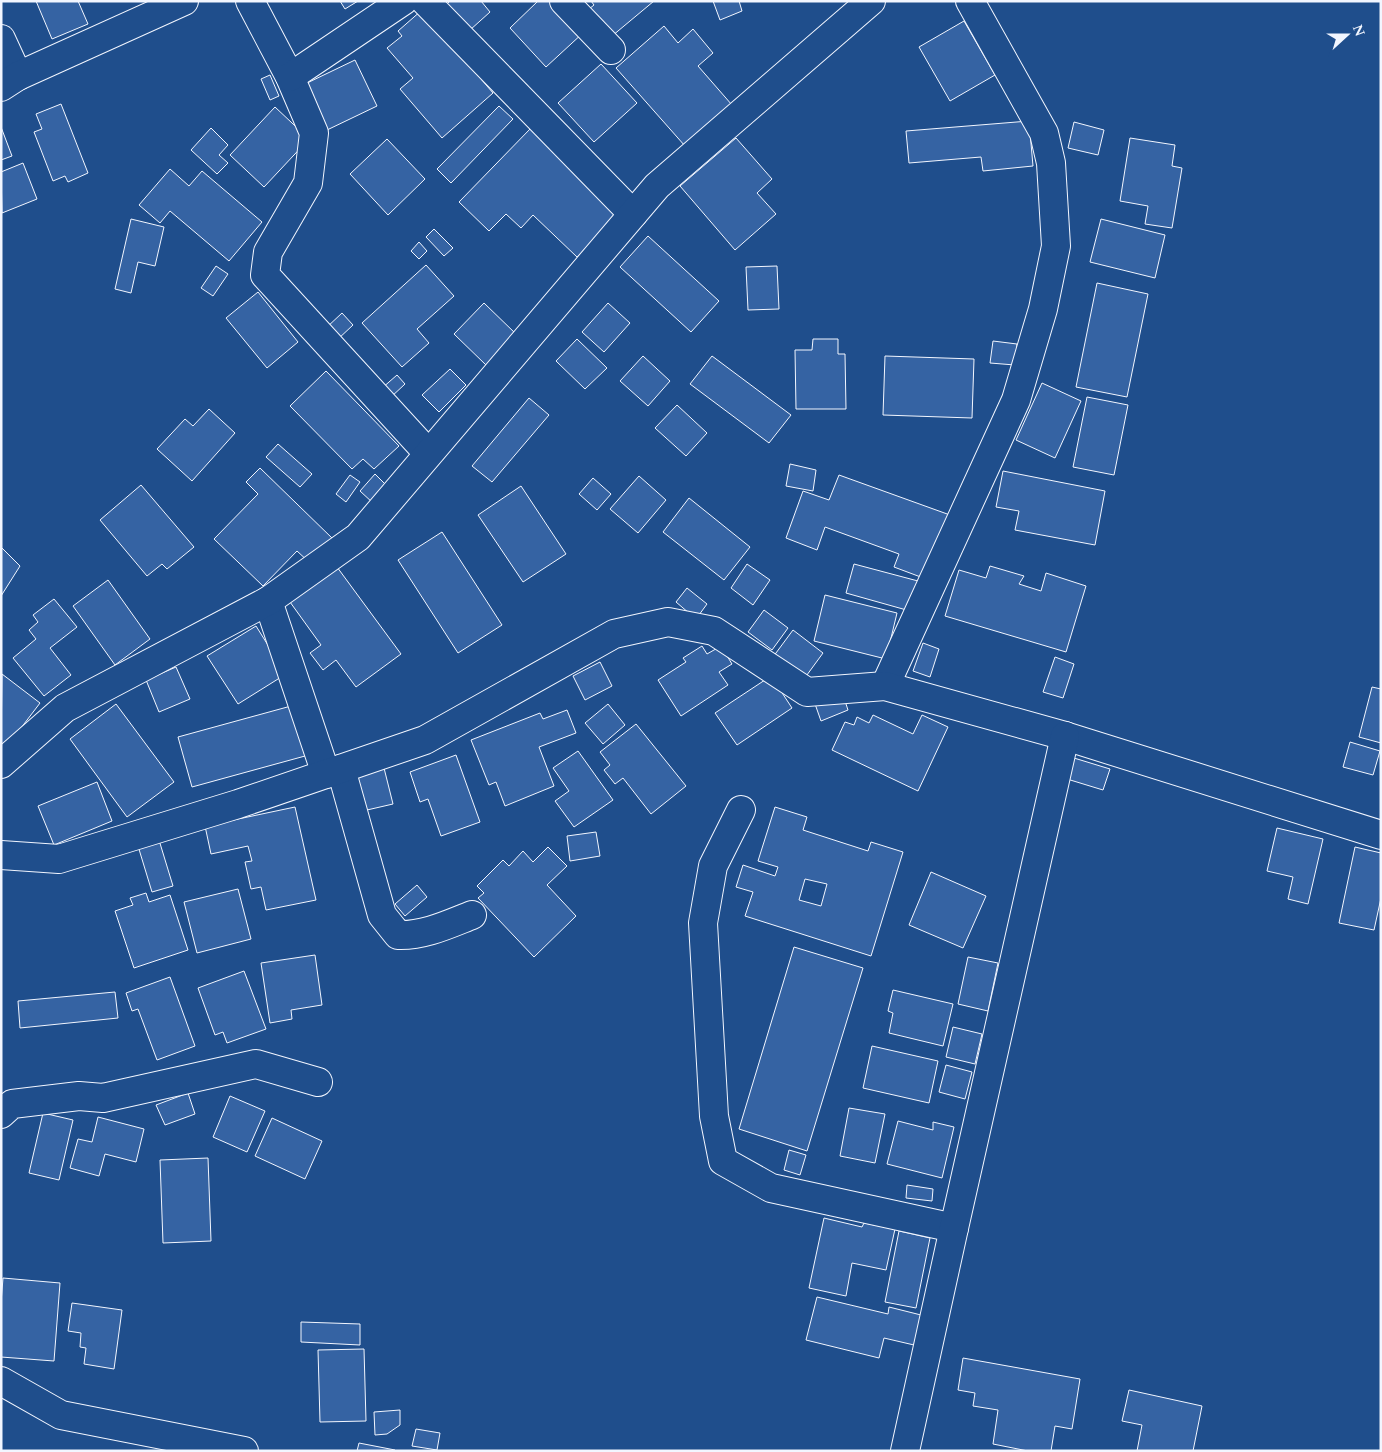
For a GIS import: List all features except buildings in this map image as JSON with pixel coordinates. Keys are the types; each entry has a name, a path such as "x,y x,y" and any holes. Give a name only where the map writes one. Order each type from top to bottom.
{"street":[{"path":"1,39 10,81 184,1"},
{"path":"250,1 290,77 314,133 308,183 268,252 265,274 428,454"},
{"path":"290,77 403,1"},
{"path":"425,1 633,214"},
{"path":"564,1 611,50"},
{"path":"1,764 65,708 268,601 358,537 657,186 870,1"},
{"path":"885,686 1016,400 1043,309 1056,246 1051,163 1044,132 970,1"},
{"path":"268,601 334,771 382,915 398,935 410,936 439,928 472,915"},
{"path":"1,855 59,859 238,804 425,740 614,634 668,622 714,631 807,692 885,686 1065,736 1381,835"},
{"path":"905,1451 1065,736"},
{"path":"740,810 713,866 704,923 714,1116 723,1161 771,1188 954,1228"},
{"path":"1,1114 12,1104 79,1096 103,1098 256,1064 318,1082"},
{"path":"1,1381 61,1415 244,1451"}]}
